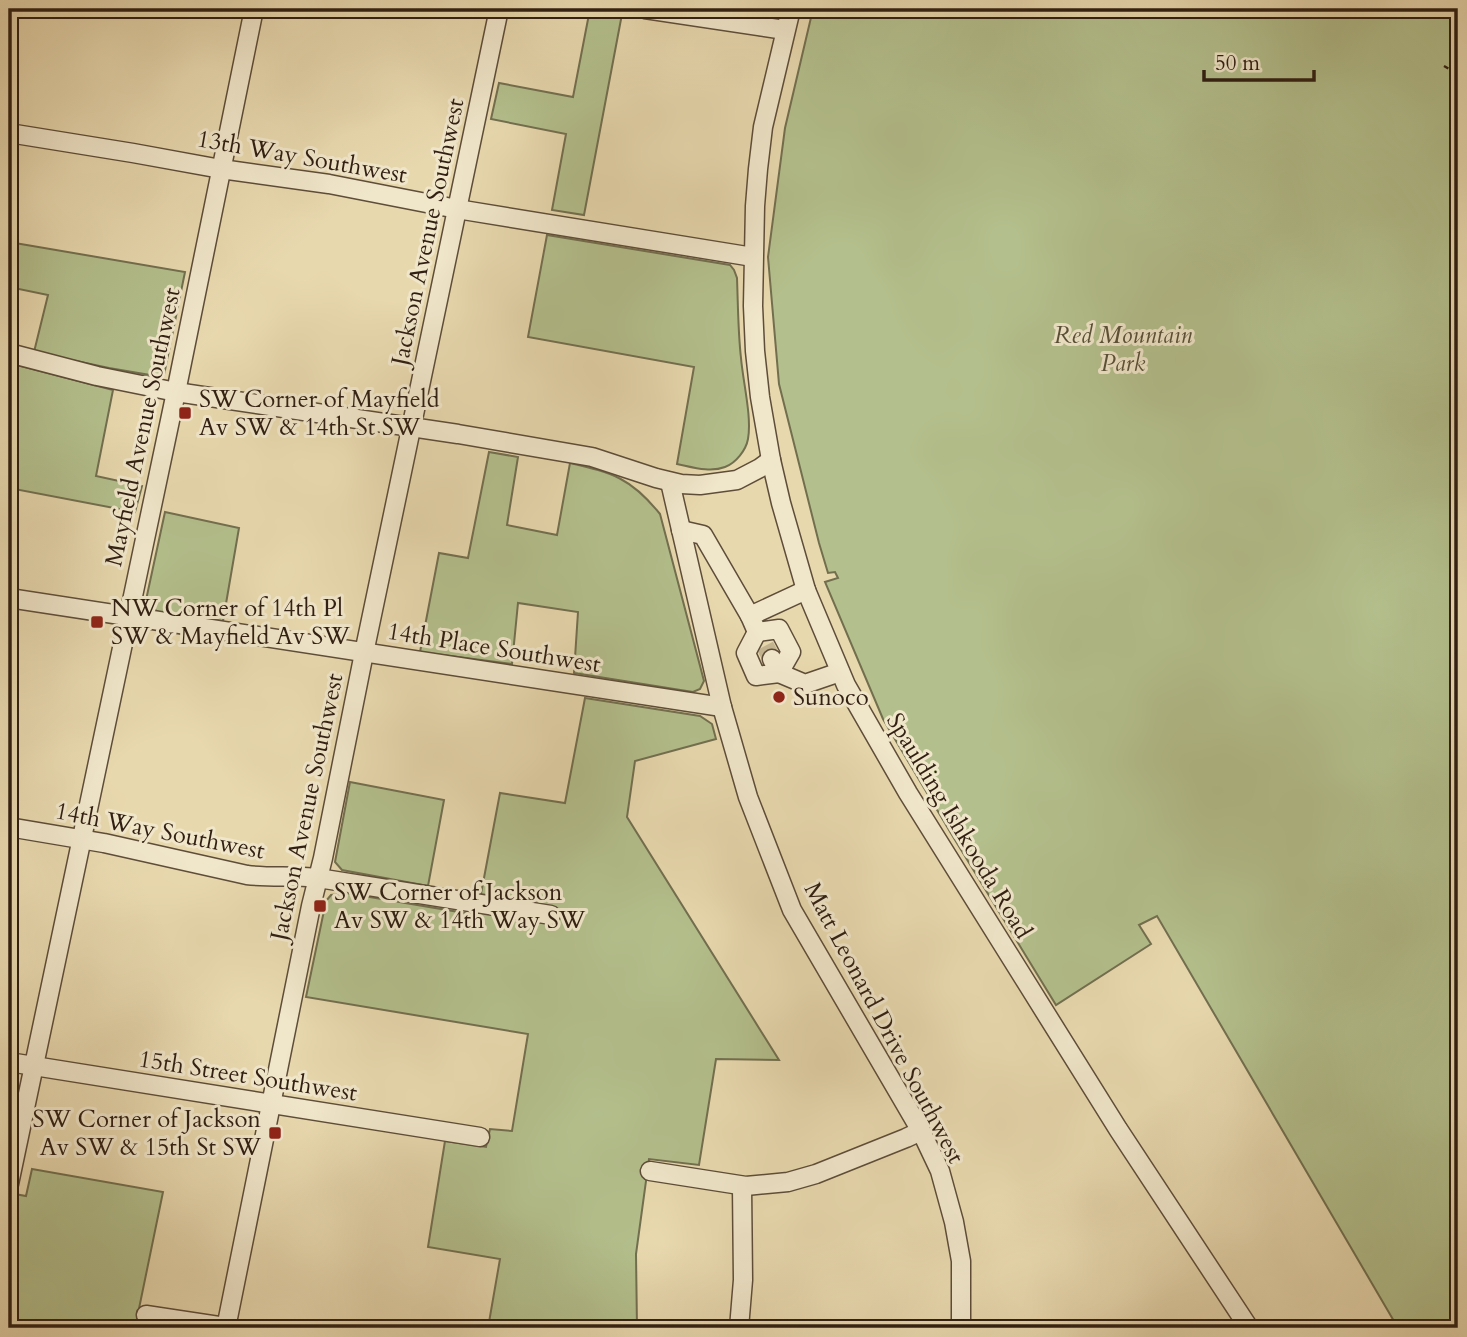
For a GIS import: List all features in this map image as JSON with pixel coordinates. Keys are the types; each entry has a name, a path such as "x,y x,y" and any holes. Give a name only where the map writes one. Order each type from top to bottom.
{"street":[{"name":"Mayfield Avenue Southwest","path":"9,1185 254,9"},
{"name":"Jackson Avenue Southwest","path":"226,1328 499,9"},
{"path":"645,9 763,17 785,30"},
{"name":"Spaulding Ishkooda Road","path":"790,9 763,127 755,206 752,306 755,351 771,460 780,503 806,590 846,685 908,793 1243,1326"},
{"name":"13th Way Southwest","path":"9,133 221,169 329,184 457,209 753,257"},
{"path":"9,353 97,376 176,392 593,457 670,482 700,485 737,480 771,460"},
{"name":"Matt Leonard Drive Southwest","path":"670,482 722,707 748,797 792,910 921,1131 940,1171 961,1261 961,1328"},
{"path":"681,530 704,535 764,645 806,684 840,672"},
{"path":"764,645 806,590"},
{"name":"14th Place Southwest","path":"9,598 722,707"},
{"name":"14th Way Southwest","path":"9,827 104,843 247,875 318,878 551,915"},
{"name":"15th Street Southwest","path":"9,1062 480,1137"},
{"path":"650,1171 742,1186 788,1182 816,1174 921,1131"},
{"path":"739,1328 743,1280 742,1186"},
{"path":"146,1315 232,1328"}],"path":[{"path":"1444,66 1458,74"}],"green space":[{"path":"590,9 622,14 584,215 552,210 566,134 491,119 499,83 573,97"},
{"name":"Red Mountain Park","path":"813,9 1458,9 1458,1328 1398,1328 1157,916 1139,925 1151,944 1056,1005 883,719 825,582 838,578 835,572 828,573 779,384 768,257 785,128"},
{"path":"547,235 730,265 737,278 740,348 749,420 747,443 733,462 713,469 677,464 694,367 528,337"},
{"path":"9,242 185,272 164,375 109,368 34,352 48,295 9,287"},
{"path":"9,363 113,390 96,476 142,486 135,512 9,488"},
{"path":"489,452 518,457 507,525 557,535 570,463 610,474 640,492 650,502 660,514 704,681 700,689 693,692 574,673 578,612 518,603 512,664 420,652 439,553 468,558"},
{"path":"165,512 239,528 223,621 159,612 150,607 146,600"},
{"path":"585,698 700,716 712,724 716,739 635,761 627,817 779,1060 716,1059 699,1165 649,1159 636,1254 637,1328 488,1328 500,1259 428,1247 445,1141 486,1147 490,1129 512,1131 528,1034 306,997 326,901 331,895 346,893 477,915 500,793 565,803"},
{"path":"350,782 444,800 428,886 342,870 335,862"},
{"path":"32,1169 163,1192 135,1328 9,1328 9,1193 26,1196"}],"tunnel":[{"path":"765,646 772,659"}],"place":[{"name":"SW Corner of Mayfield Av SW & 14th St SW","path":"185,413"},
{"name":"NW Corner of 14th Pl SW & Mayfield Av SW","path":"97,622"},
{"name":"Sunoco","path":"779,697"},
{"name":"SW Corner of Jackson Av SW & 14th Way SW","path":"320,906"},
{"name":"SW Corner of Jackson Av SW & 15th St SW","path":"275,1133"}]}
